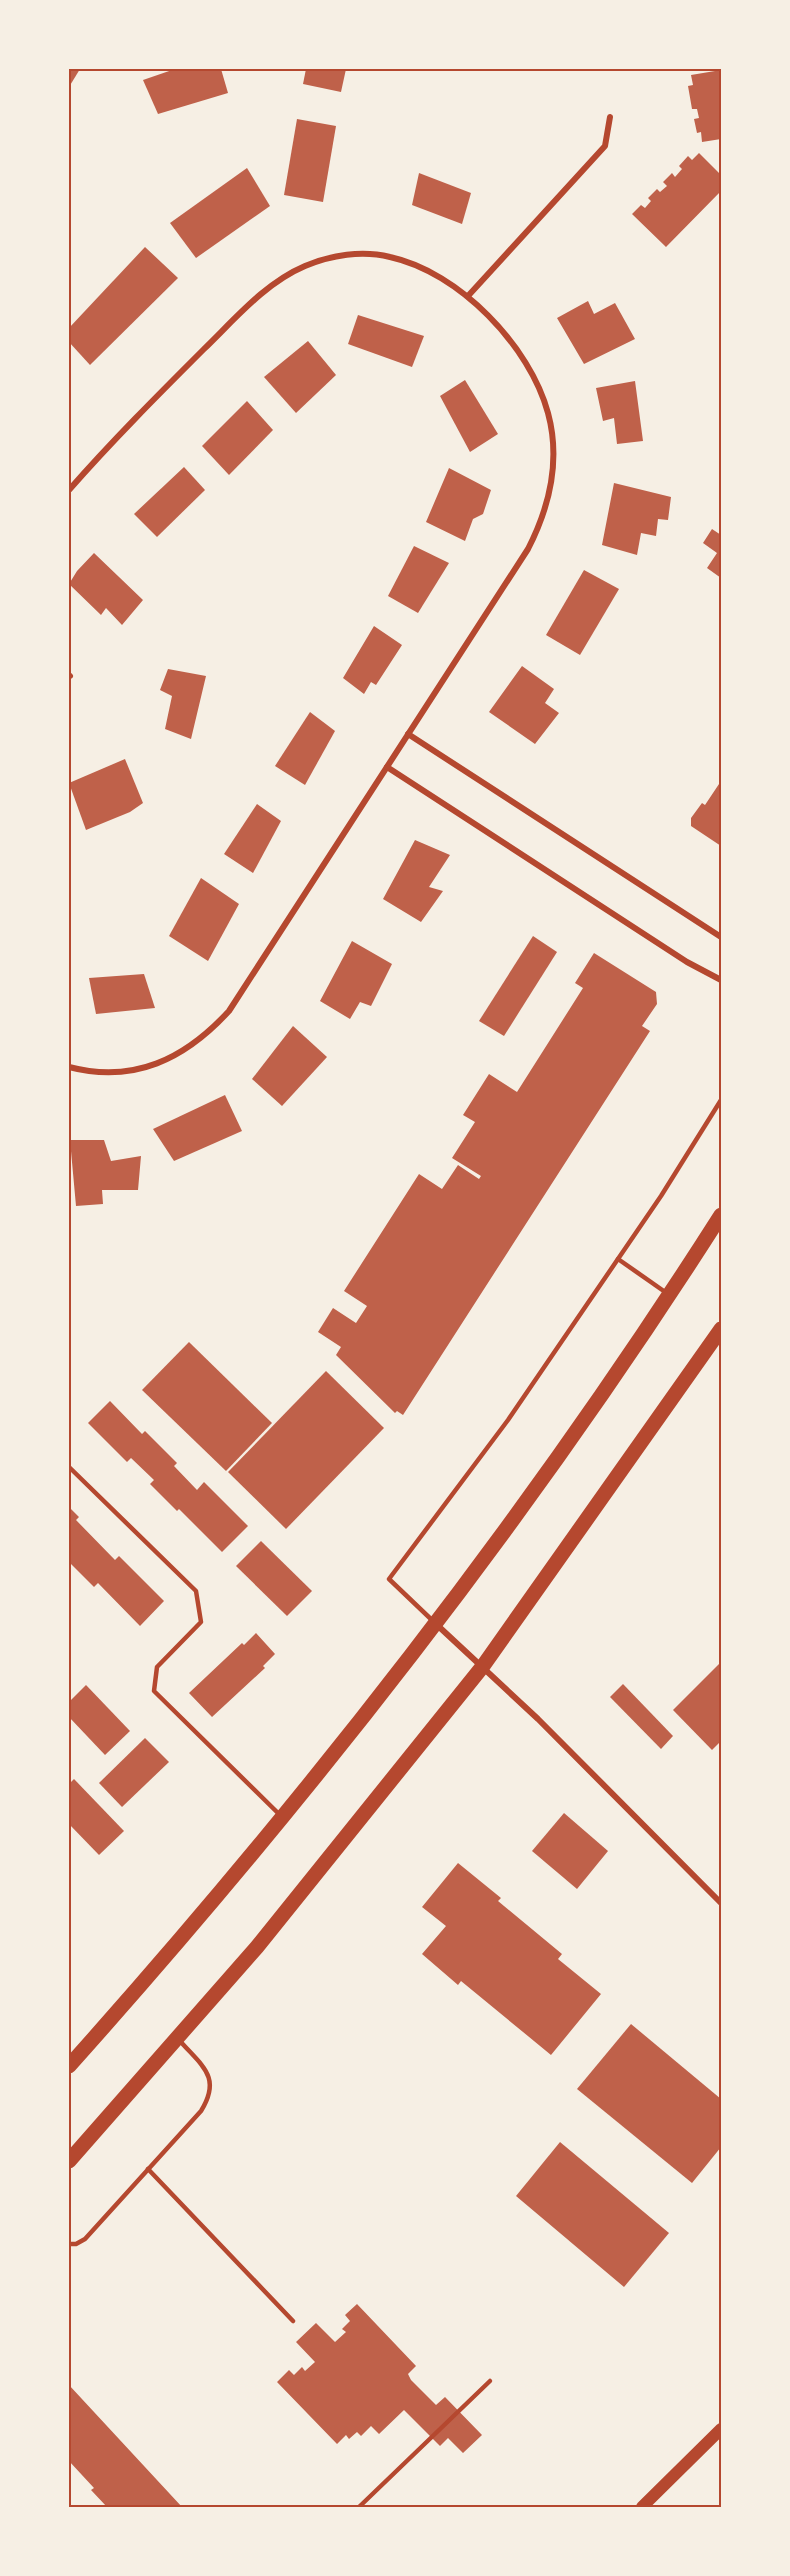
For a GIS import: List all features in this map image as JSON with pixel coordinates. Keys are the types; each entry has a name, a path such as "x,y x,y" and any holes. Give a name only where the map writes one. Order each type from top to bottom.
{"highway":[{"path":"69,2066 283,1818 435,1623 597,1399 721,1215"},
{"path":"69,2161 257,1947 483,1666 721,1329"}],"main road":[{"path":"642,2507 721,2429"}],"street":[{"path":"468,296 605,146 610,117"},
{"path":"69,490 131,422 256,298 288,275 306,266 344,255 377,254 410,262 468,296 507,338 529,368 541,389 549,415 553,479 547,505 528,549 244,991 218,1023 174,1057 138,1070 102,1073 69,1067"},
{"path":"69,478 75,484"},
{"path":"408,734 721,937"},
{"path":"387,767 687,962 721,980"},
{"path":"435,1623 483,1666 721,1903"}],"lane":[{"path":"435,1623 389,1579 508,1420 618,1259 721,1100"},
{"path":"618,1259 668,1294"},
{"path":"69,1467 196,1591 201,1622 157,1667 154,1691 283,1818"},
{"path":"69,2244 76,2244 85,2239 201,2110 207,2100 212,2085 209,2077 177,2037"},
{"path":"148,2169 292,2321"},
{"path":"359,2507 490,2381"}],"building":[{"path":"69,69 80,69 69,87"},
{"path":"175,69 221,69 228,93 158,114 143,80"},
{"path":"306,69 346,69 341,92 303,84"},
{"path":"721,70 721,139 702,142 701,132 697,133 694,119 699,118 697,109 692,109 688,86 693,85 691,75"},
{"path":"297,119 336,126 323,202 284,195"},
{"path":"699,153 721,175 721,191 666,247 632,214 641,205 645,208 651,201 648,198 657,189 660,192 667,186 663,182 672,173 675,177 682,169 679,166 688,156 692,160"},
{"path":"247,168 270,206 196,258 170,223"},
{"path":"419,173 471,193 462,224 412,205"},
{"path":"145,247 178,278 90,365 69,342 69,328"},
{"path":"588,301 594,314 615,303 635,339 584,364 557,318"},
{"path":"358,315 424,336 412,367 348,344"},
{"path":"308,341 336,375 296,413 264,377"},
{"path":"465,380 498,434 470,452 440,396"},
{"path":"635,381 643,441 617,444 614,418 603,421 596,388"},
{"path":"247,401 273,430 229,475 202,446"},
{"path":"184,467 205,490 157,537 134,514"},
{"path":"449,468 491,490 483,514 473,519 465,541 426,522"},
{"path":"614,483 671,497 668,520 658,519 656,536 641,533 637,555 602,545"},
{"path":"712,529 721,535 721,578 707,568 717,553 703,543"},
{"path":"414,546 449,563 418,613 388,596"},
{"path":"94,553 143,600 122,625 106,608 101,615 69,584 77,571"},
{"path":"584,570 619,589 580,655 546,635"},
{"path":"374,626 402,645 376,685 371,682 364,694 343,678"},
{"path":"522,666 554,689 545,703 559,713 535,744 489,712"},
{"path":"168,669 206,676 191,739 165,729 172,696 160,690"},
{"path":"310,712 335,731 305,785 275,766"},
{"path":"125,759 143,803 130,812 86,830 69,783"},
{"path":"721,781 721,846 691,826 691,818 702,803 705,805"},
{"path":"257,804 281,821 253,873 224,854"},
{"path":"415,840 450,855 429,887 443,891 421,922 383,899"},
{"path":"201,878 239,904 208,961 169,936"},
{"path":"533,936 557,952 504,1036 479,1021"},
{"path":"352,941 392,964 371,1006 360,1002 350,1019 320,1001"},
{"path":"594,953 656,992 657,1004 642,1026 650,1031 403,1415 397,1411 395,1413 336,1355 341,1347 318,1332 333,1308 356,1323 367,1306 344,1291 419,1174 442,1189 458,1165 479,1179 481,1176 452,1158 475,1122 463,1115 489,1074 517,1092 583,988 575,983"},
{"path":"144,974 155,1008 96,1014 89,978"},
{"path":"293,1026 327,1057 282,1106 252,1079"},
{"path":"225,1095 242,1131 174,1161 153,1129"},
{"path":"70,1140 104,1140 111,1161 141,1156 138,1190 102,1190 103,1204 76,1206"},
{"path":"189,1342 272,1423 226,1471 142,1390"},
{"path":"326,1371 384,1428 286,1529 228,1472"},
{"path":"110,1401 142,1434 145,1431 177,1463 174,1466 197,1490 204,1482 248,1526 222,1552 150,1484 154,1480 131,1458 127,1462 88,1423"},
{"path":"69,1507 79,1517 76,1520 115,1560 119,1556 164,1601 140,1626 98,1583 94,1587 69,1562"},
{"path":"261,1541 312,1591 287,1616 236,1566"},
{"path":"256,1633 275,1654 263,1666 265,1668 212,1717 189,1693 242,1643 244,1645"},
{"path":"721,1662 721,1741 712,1750 673,1710"},
{"path":"623,1684 673,1736 661,1749 610,1697"},
{"path":"86,1685 130,1731 105,1755 69,1717 69,1702"},
{"path":"145,1738 169,1762 122,1807 99,1783"},
{"path":"74,1779 124,1831 99,1855 69,1824 69,1784"},
{"path":"564,1813 608,1851 577,1889 532,1851"},
{"path":"458,1863 501,1898 498,1901 562,1954 558,1959 601,1994 551,2055 461,1981 458,1985 422,1954 446,1926 422,1907"},
{"path":"631,2024 721,2099 721,2147 692,2183 577,2089"},
{"path":"560,2142 669,2233 624,2287 516,2196"},
{"path":"357,2304 416,2366 408,2374 411,2380 436,2405 445,2397 482,2435 463,2453 448,2438 440,2446 404,2410 379,2434 371,2426 361,2436 357,2432 349,2439 346,2435 337,2444 277,2382 289,2370 294,2375 302,2367 305,2371 315,2362 296,2342 316,2323 335,2342 346,2332 342,2329 350,2321 345,2315"},
{"path":"69,2385 182,2507 107,2507 91,2490 94,2488 69,2461"}]}
